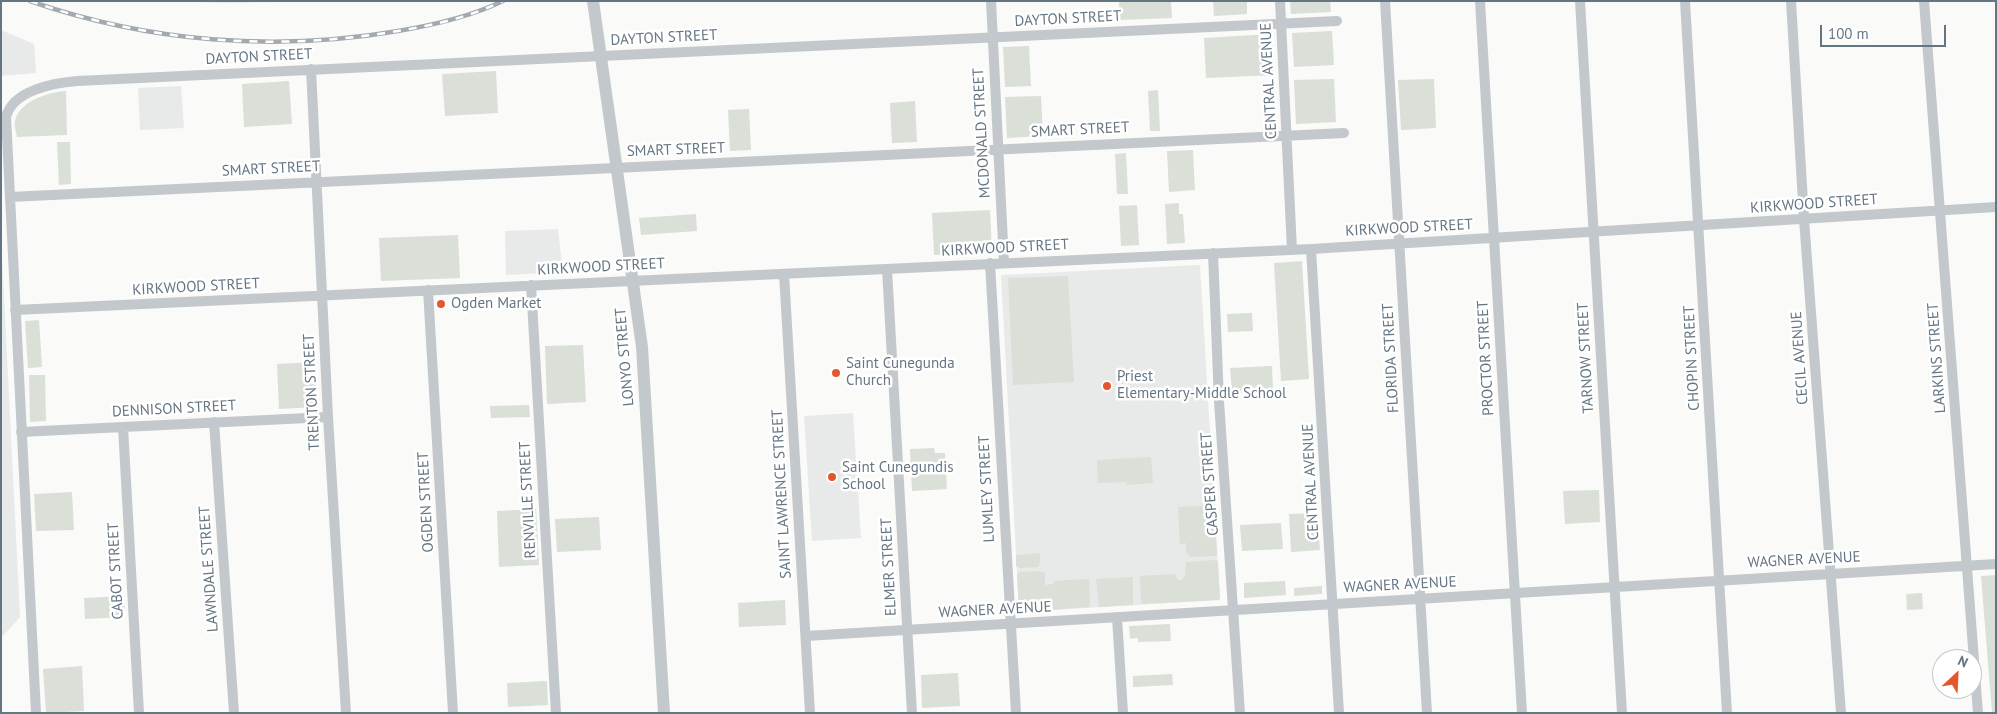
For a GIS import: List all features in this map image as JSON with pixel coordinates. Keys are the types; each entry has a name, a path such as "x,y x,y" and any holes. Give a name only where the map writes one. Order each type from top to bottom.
{"street":[{"name":"LONYO STREET","path":"593,1 607,56 623,167 633,281 643,360 664,713"},
{"name":"MCDONALD STREET","path":"991,1 1004,263"},
{"name":"CENTRAL AVENUE","path":"1280,1 1292,250"},
{"name":"FLORIDA STREET","path":"1385,1 1427,713"},
{"name":"PROCTOR STREET","path":"1480,1 1522,713"},
{"name":"TARNOW STREET","path":"1580,1 1622,713"},
{"name":"CHOPIN STREET","path":"1686,1 1727,713"},
{"name":"CECIL AVENUE","path":"1791,1 1804,219 1841,713"},
{"name":"LARKINS STREET","path":"1924,1 1978,713"},
{"name":"DAYTON STREET","path":"10,197 6,117 9,108 27,94 48,84 60,82 1337,21"},
{"name":"TRENTON STREET","path":"311,69 328,417 346,713"},
{"name":"SMART STREET","path":"10,197 1287,135 1344,134"},
{"path":"10,197 36,713"},
{"name":"KIRKWOOD STREET","path":"15,310 1292,250 1996,207"},
{"name":"CENTRAL AVENUE","path":"1311,249 1339,713"},
{"name":"CASPER STREET","path":"1213,253 1219,401 1240,713"},
{"name":"LUMLEY STREET","path":"990,263 1016,713"},
{"name":"ELMER STREET","path":"887,269 912,713"},
{"name":"SAINT LAWRENCE STREET","path":"784,274 810,713"},
{"name":"RENVILLE STREET","path":"531,285 556,713"},
{"name":"OGDEN STREET","path":"428,290 453,713"},
{"name":"DENNISON STREET","path":"21,432 328,417"},
{"name":"LAWNDALE STREET","path":"214,422 234,713"},
{"name":"CABOT STREET","path":"123,427 139,713"},
{"name":"WAGNER AVENUE","path":"806,636 1996,564"},
{"path":"1117,617 1123,713"}],"shaded area":[{"path":"173,1 314,1 226,3"},
{"path":"1119,1 1171,1 1172,18 1120,20"},
{"path":"1213,1 1247,1 1247,14 1214,16"},
{"path":"1330,1 1331,12 1291,14 1290,2"},
{"path":"1,30 34,44 36,73 1,76"},
{"path":"1332,31 1334,65 1294,67 1292,33"},
{"path":"1272,34 1274,75 1206,78 1204,38"},
{"path":"1029,46 1031,86 1005,87 1003,47"},
{"path":"496,71 498,113 445,116 442,74"},
{"path":"1334,79 1336,122 1296,124 1294,80"},
{"path":"1434,79 1436,128 1401,130 1398,80"},
{"path":"289,81 292,124 244,127 242,84"},
{"path":"181,86 184,128 140,130 138,88"},
{"path":"1158,90 1160,131 1150,131 1148,91"},
{"path":"66,91 67,135 17,137 15,121 22,108 43,96"},
{"path":"1041,96 1043,136 1007,138 1005,97"},
{"path":"915,101 917,142 892,143 890,103"},
{"path":"749,109 751,150 730,151 728,110"},
{"path":"57,142 70,142 71,184 59,185"},
{"path":"1193,150 1195,190 1169,192 1167,151"},
{"path":"1126,153 1128,194 1117,194 1115,154"},
{"path":"1179,203 1179,214 1183,214 1185,243 1167,244 1165,204"},
{"path":"1137,205 1139,245 1121,246 1119,206"},
{"path":"990,210 992,252 934,255 932,213"},
{"path":"696,214 697,231 641,235 639,218"},
{"path":"558,229 563,272 506,275 505,231"},
{"path":"1,235 20,617 1,638"},
{"path":"458,235 460,278 381,281 379,238"},
{"path":"1302,261 1309,379 1281,381 1274,263"},
{"name":"Priest Elementary‑Middle School","path":"1200,265 1219,600 1021,612 1019,610 1001,275"},
{"path":"1068,276 1074,382 1013,385 1008,278"},
{"path":"1252,313 1253,331 1228,332 1227,314"},
{"path":"39,320 42,367 28,368 25,321"},
{"path":"583,345 586,402 547,404 545,346"},
{"path":"315,362 317,407 279,409 277,364"},
{"path":"1272,366 1273,391 1232,393 1230,368"},
{"path":"29,375 45,375 46,421 30,422"},
{"path":"529,405 530,417 491,418 490,406"},
{"name":"Saint Cunegundis School","path":"853,413 861,538 812,541 804,416"},
{"path":"934,448 935,453 945,453 947,489 912,491 910,449"},
{"path":"1151,457 1153,483 1126,485 1126,482 1098,483 1097,460"},
{"path":"1599,490 1600,522 1565,524 1563,491"},
{"path":"72,492 74,530 36,531 34,494"},
{"path":"1214,505 1217,554 1216,556 1191,557 1186,552 1186,543 1180,544 1178,507"},
{"path":"536,509 539,565 499,567 497,511"},
{"path":"1317,513 1320,550 1291,552 1289,514"},
{"path":"599,517 601,550 557,552 555,519"},
{"path":"1281,523 1283,549 1242,551 1240,525"},
{"path":"1040,553 1038,567 1020,568 1016,566 1016,555"},
{"path":"1216,560 1218,562 1219,600 1143,604 1141,602 1140,576 1175,574 1178,580 1182,580 1185,575 1186,562"},
{"path":"1038,571 1045,573 1045,585 1054,584 1054,581 1089,579 1089,607 1021,612 1019,610 1017,574 1020,572"},
{"path":"1996,575 1996,713 1992,713 1981,576"},
{"path":"1133,577 1133,605 1099,607 1096,579"},
{"path":"1285,581 1286,595 1244,598 1244,583"},
{"path":"1322,586 1322,594 1294,596 1294,588"},
{"path":"1922,593 1923,609 1907,610 1906,594"},
{"path":"124,596 125,617 85,619 84,598"},
{"path":"785,600 786,625 739,627 738,603"},
{"path":"1170,624 1171,641 1138,642 1138,638 1130,639 1129,626"},
{"path":"82,666 84,711 46,713 43,669"},
{"path":"958,673 960,706 922,708 921,675"},
{"path":"1172,674 1173,685 1133,687 1133,676"},
{"path":"547,681 548,705 508,707 507,683"}],"railway":[{"path":"30,1 120,26 166,34 259,42 305,41 398,31 452,20 478,12 503,1"}],"place":[{"name":"Ogden Market","path":"441,304"},
{"name":"Saint Cunegunda Church","path":"836,373"},
{"name":"Priest Elementary‑Middle School","path":"1107,386"},
{"name":"Saint Cunegundis School","path":"832,477"}]}
